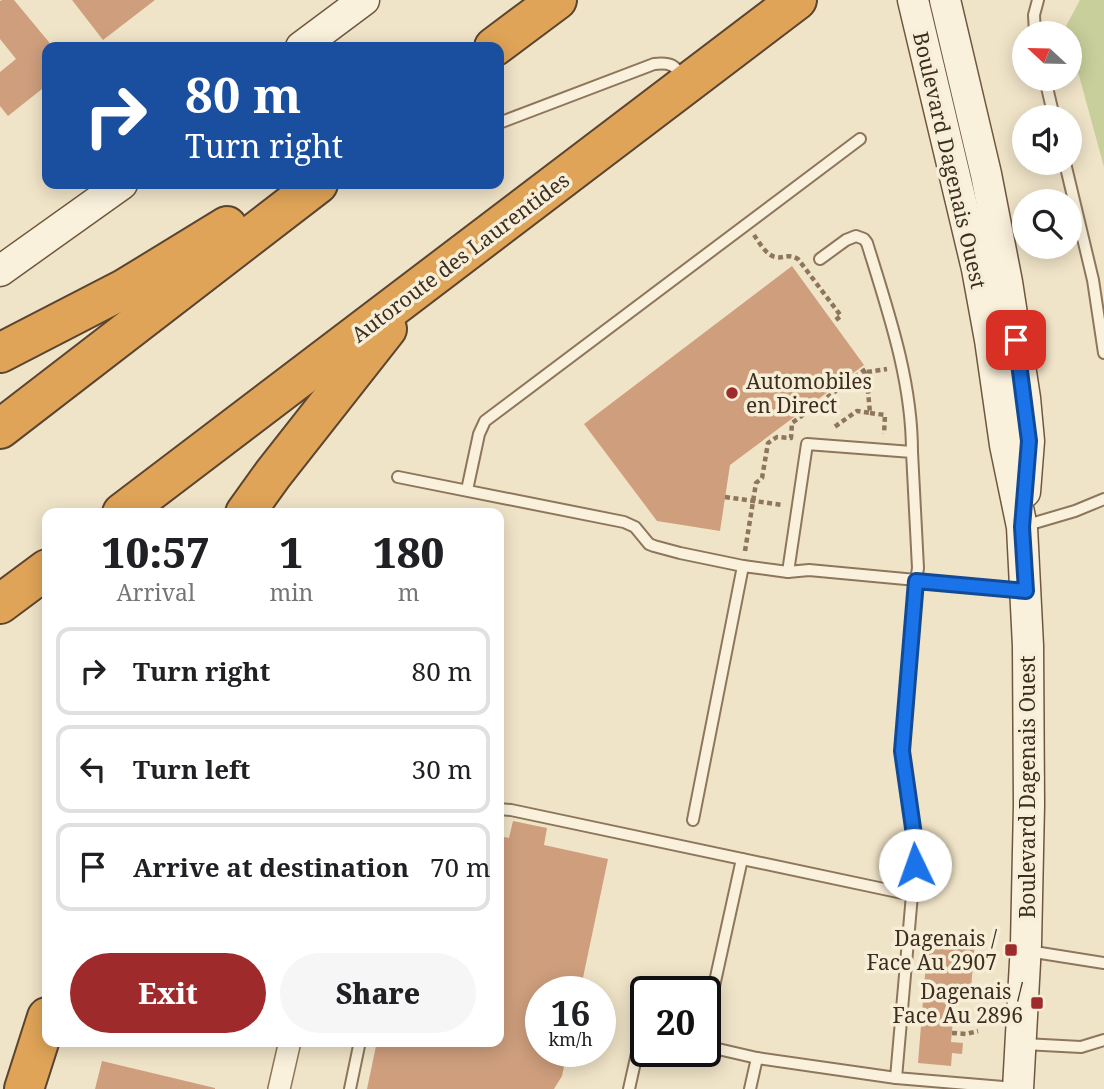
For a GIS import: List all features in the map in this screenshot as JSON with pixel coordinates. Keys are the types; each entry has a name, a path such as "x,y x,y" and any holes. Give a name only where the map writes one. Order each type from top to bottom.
{"highway":[{"path":"501,42 557,0"},
{"name":"Autoroute des Laurentides","path":"129,508 797,0"},
{"path":"0,353 124,289 286,189"},
{"path":"0,429 312,189"},
{"path":"248,508 272,474 420,287"},
{"path":"0,604 42,573"},
{"path":"24,1089 42,1033"}],"main road":[{"path":"308,42 364,0"},
{"name":"Boulevard Dagenais Ouest","path":"912,0 977,269 1005,445 1022,527 1028,655 1029,804 1018,1088"},
{"name":"Boulevard Dagenais Ouest","path":"945,0 989,187 1016,340 1029,441 1022,527"},
{"path":"0,271 115,189"}],"street":[{"path":"279,1089 289,1047"}],"lane":[{"path":"1034,21 1038,0"},
{"path":"504,121 654,64 674,65 687,84"},
{"path":"467,490 479,434 485,421 860,139"},
{"path":"1068,175 1093,280 1104,353"},
{"path":"820,259 856,236 867,243 902,360 908,396 918,568 902,751 916,849 896,1078"},
{"path":"788,572 807,444 912,452"},
{"path":"398,477 624,522 635,527 649,544 654,546 680,554 743,566 1026,591"},
{"path":"1022,527 1104,499"},
{"path":"693,820 743,566"},
{"path":"504,809 912,895"},
{"path":"716,976 742,859"},
{"path":"1025,950 1104,963"},
{"path":"1020,1044 1081,1047 1104,1040"},
{"path":"349,1089 359,1047"},
{"path":"721,1050 757,1058 896,1078 1018,1088"},
{"path":"750,1089 757,1058"},
{"path":"629,1089 634,1067"}],"path":[{"path":"746,224 772,256 792,256 798,259 841,316 832,322"},
{"path":"745,552 756,483 762,478 771,438 791,438 792,423 866,369 870,413"},
{"path":"830,430 857,411 884,415"},
{"path":"725,497 784,505"},
{"path":"952,1033 978,1031"}],"green space":[{"path":"1080,0 1104,0 1104,167 1082,87 1082,21 1069,21"}],"building":[{"path":"14,0 49,42 42,42 42,89 8,116 0,106 0,72 16,59 0,39 0,1"},
{"path":"72,0 155,0 103,40"},
{"path":"792,266 864,365 730,465 720,531 657,521 584,424"},
{"path":"513,821 547,828 544,845 608,859 583,976 525,976 525,1067 564,1067 562,1076 554,1089 367,1089 376,1047 504,1047 504,837 509,838"},
{"path":"928,938 975,942 970,999 955,998 951,1042 963,1043 962,1054 952,1053 951,1066 918,1063"},
{"path":"102,1061 215,1088 215,1089 95,1089"}],"place":[{"name":"Automobiles en Direct","path":"732,393"},
{"name":"Dagenais / Face Au 2907","path":"1011,950"},
{"name":"Dagenais / Face Au 2896","path":"1037,1003"}],"route":[{"path":"915,865 916,849 902,751 916,581 1026,591 1022,527 1029,441 1016,340"}]}
